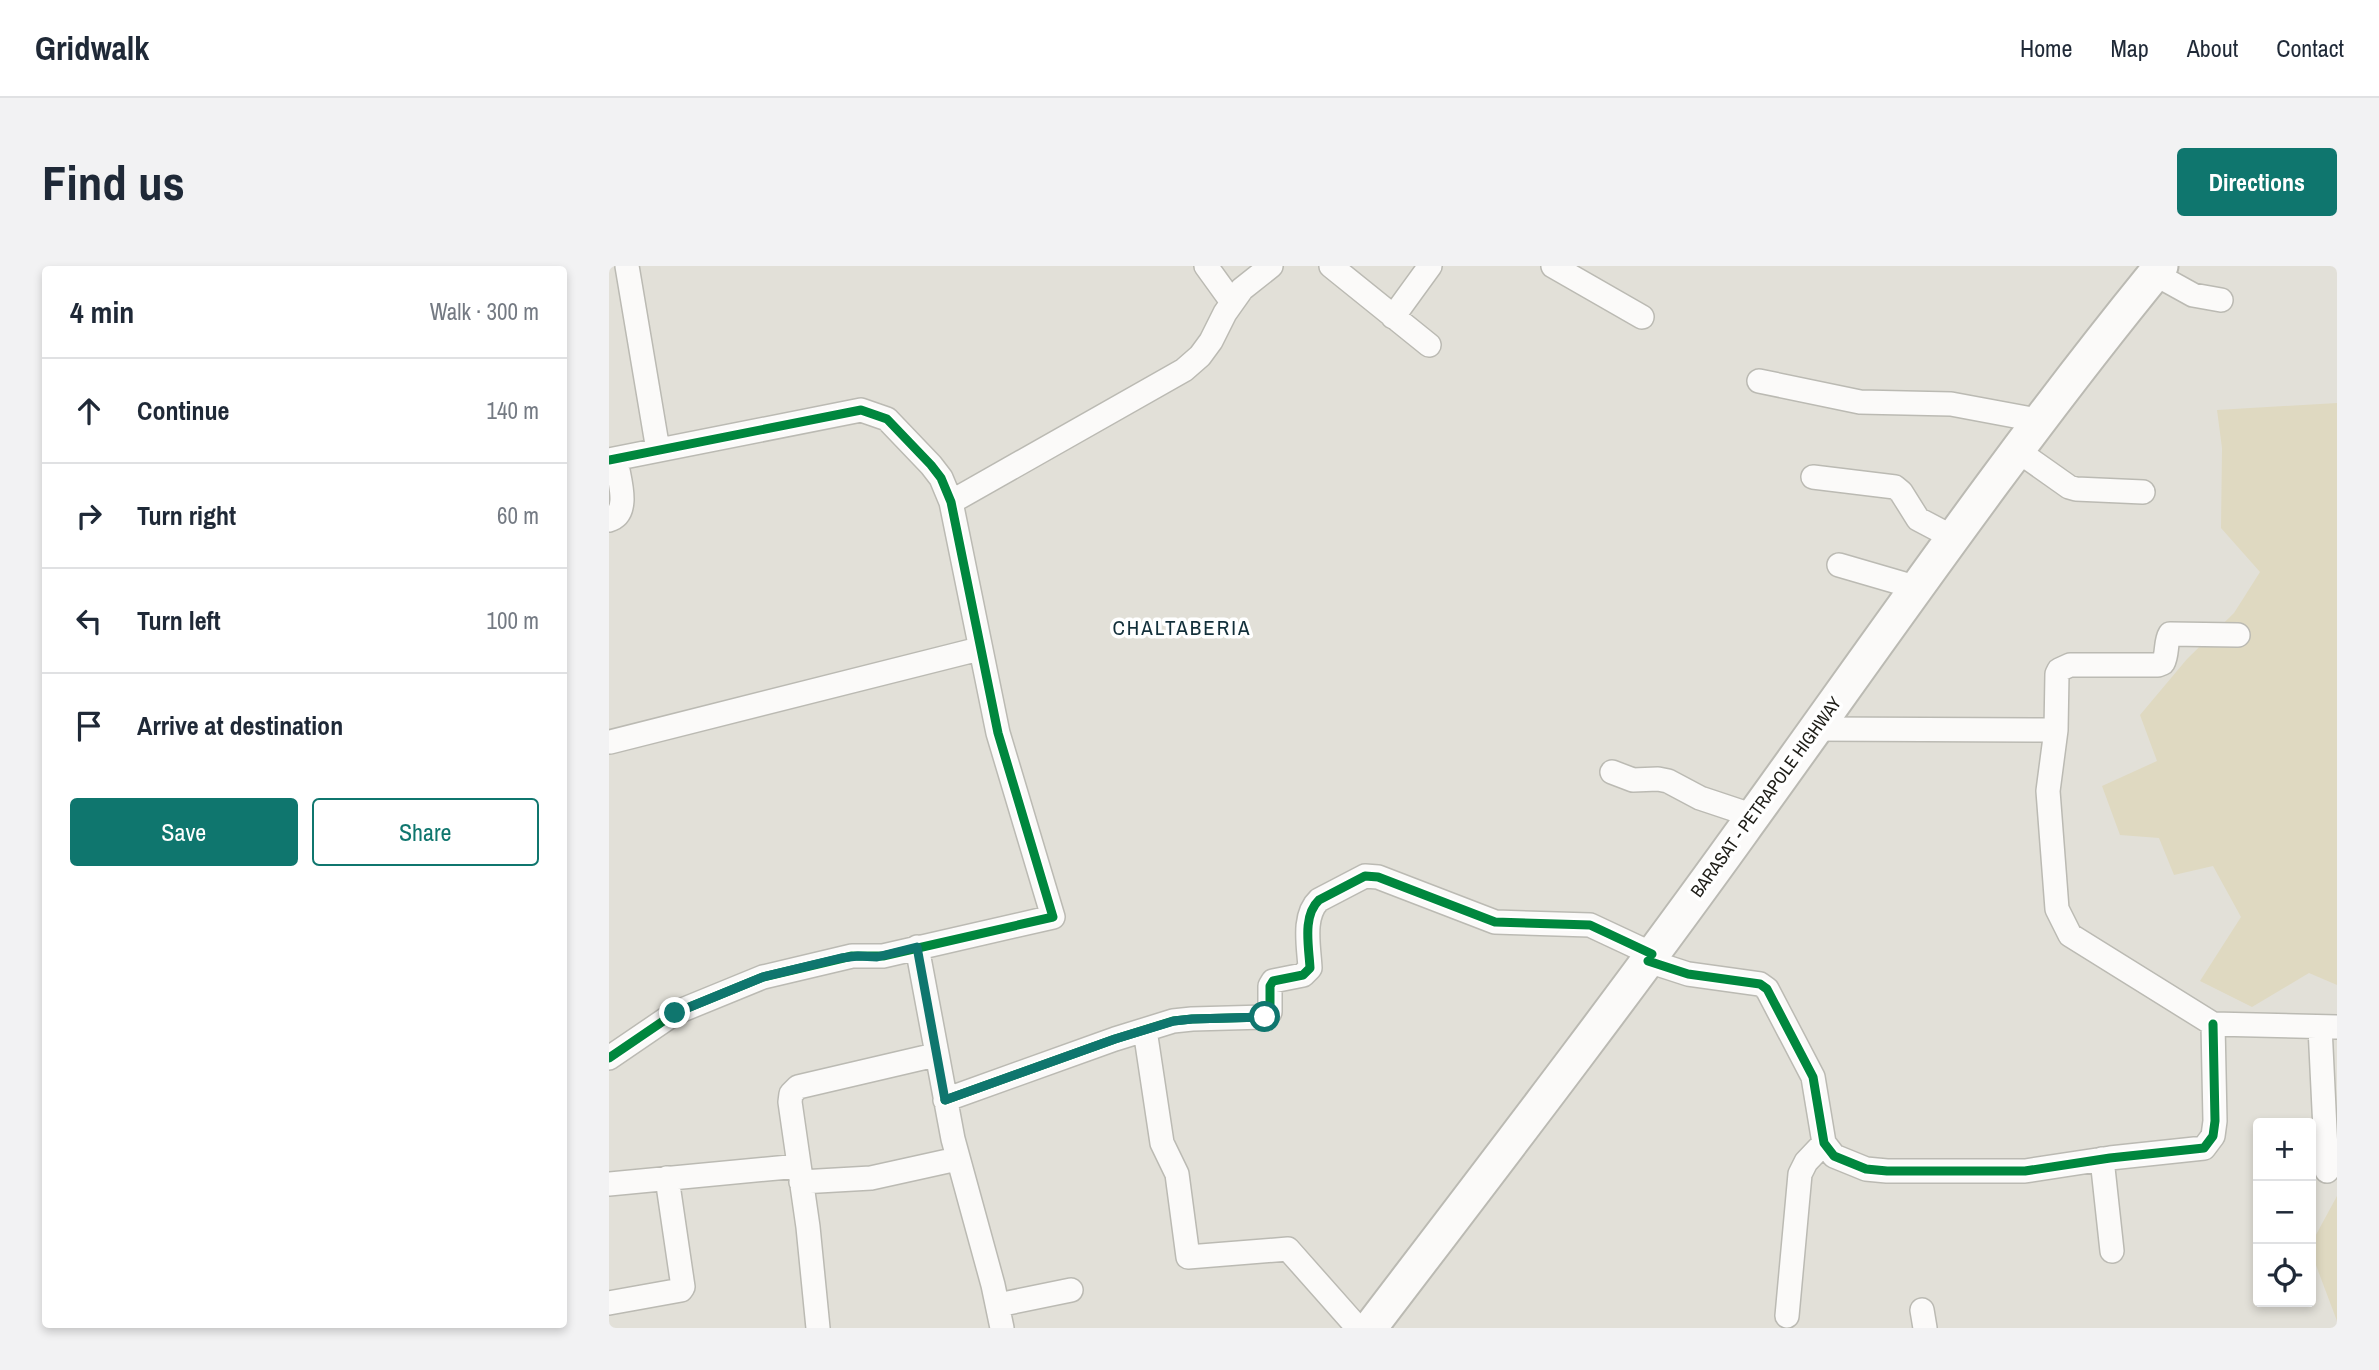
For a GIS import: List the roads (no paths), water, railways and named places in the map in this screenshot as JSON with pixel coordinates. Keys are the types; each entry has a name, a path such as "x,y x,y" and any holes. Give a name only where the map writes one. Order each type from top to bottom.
{"highway":[{"name":"BARASAT - PETRAPOLE HIGHWAY","path":"1370,1328 1650,957 2018,452 2158,270"}],"street":[{"path":"1206,266 1232,302"},
{"path":"951,502 1184,370 1200,356 1211,341 1242,289 1271,266"},
{"path":"1331,266 1429,345"},
{"path":"1394,317 1430,266"},
{"path":"1553,266 1642,317"},
{"path":"2158,270 2193,295 2221,300"},
{"path":"622,274 658,450"},
{"path":"1759,381 1860,401 1951,404 2042,421"},
{"path":"609,520 621,513 622,504 612,460 861,410 887,419 932,465 951,502 998,733 1053,917 877,957 841,958 742,984 675,1013 609,1058"},
{"path":"2018,452 2077,489 2143,492"},
{"path":"1813,477 1895,487 1901,492 1917,519 1954,538"},
{"path":"1839,565 1918,588"},
{"path":"2238,635 2170,634 2166,659 2158,666 2070,665 2063,667 2057,674 2056,730 2048,791 2057,909 2070,935 2213,1024 2328,1027 2327,1171"},
{"path":"610,742 979,649"},
{"path":"1814,729 2056,730"},
{"path":"1612,772 1633,780 1668,781 1695,796 1753,816"},
{"path":"945,1100 1145,1030 1192,1019 1265,1017 1270,1012 1270,986 1273,981 1308,973 1309,916 1314,905 1365,876 1378,877 1495,922 1590,925 1688,975 1760,984 1767,989 1813,1077 1824,1143 1834,1156 1876,1170 2025,1171 2102,1159 2200,1150 2208,1146 2215,1121 2213,1024"},
{"path":"917,947 935,1055 957,1159 1002,1328"},
{"path":"1145,1030 1162,1143 1177,1174 1188,1257 1193,1259 1288,1249 1359,1328"},
{"path":"818,1328 816,1293 790,1102 794,1090 935,1055"},
{"path":"1787,1316 1800,1174 1806,1162 1824,1143"},
{"path":"609,1184 667,1178 800,1174 871,1178 957,1159"},
{"path":"2102,1159 2112,1251"},
{"path":"609,1303 681,1290 683,1287 667,1178"},
{"path":"998,1305 1071,1290"}],"district":[{"name":"CHALTABERIA","path":"1182,628"}]}
